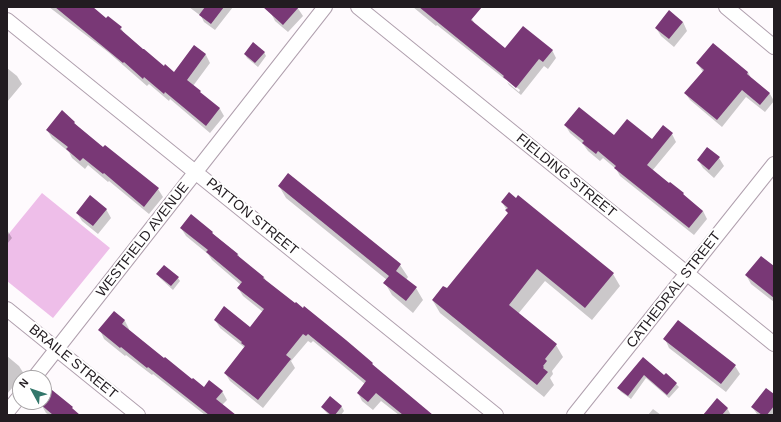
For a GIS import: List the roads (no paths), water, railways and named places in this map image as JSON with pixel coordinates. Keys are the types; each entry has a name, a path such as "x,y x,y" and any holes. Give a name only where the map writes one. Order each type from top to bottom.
{"street":[{"name":"WESTFIELD AVENUE","path":"40,370 325,7"},
{"name":"FIELDING STREET","path":"358,7 774,344"},
{"path":"726,7 774,47"},
{"name":"PATTON STREET","path":"7,20 496,415"},
{"name":"CATHEDRAL STREET","path":"574,415 774,164"},
{"name":"BRAILE STREET","path":"7,309 138,415"}]}
